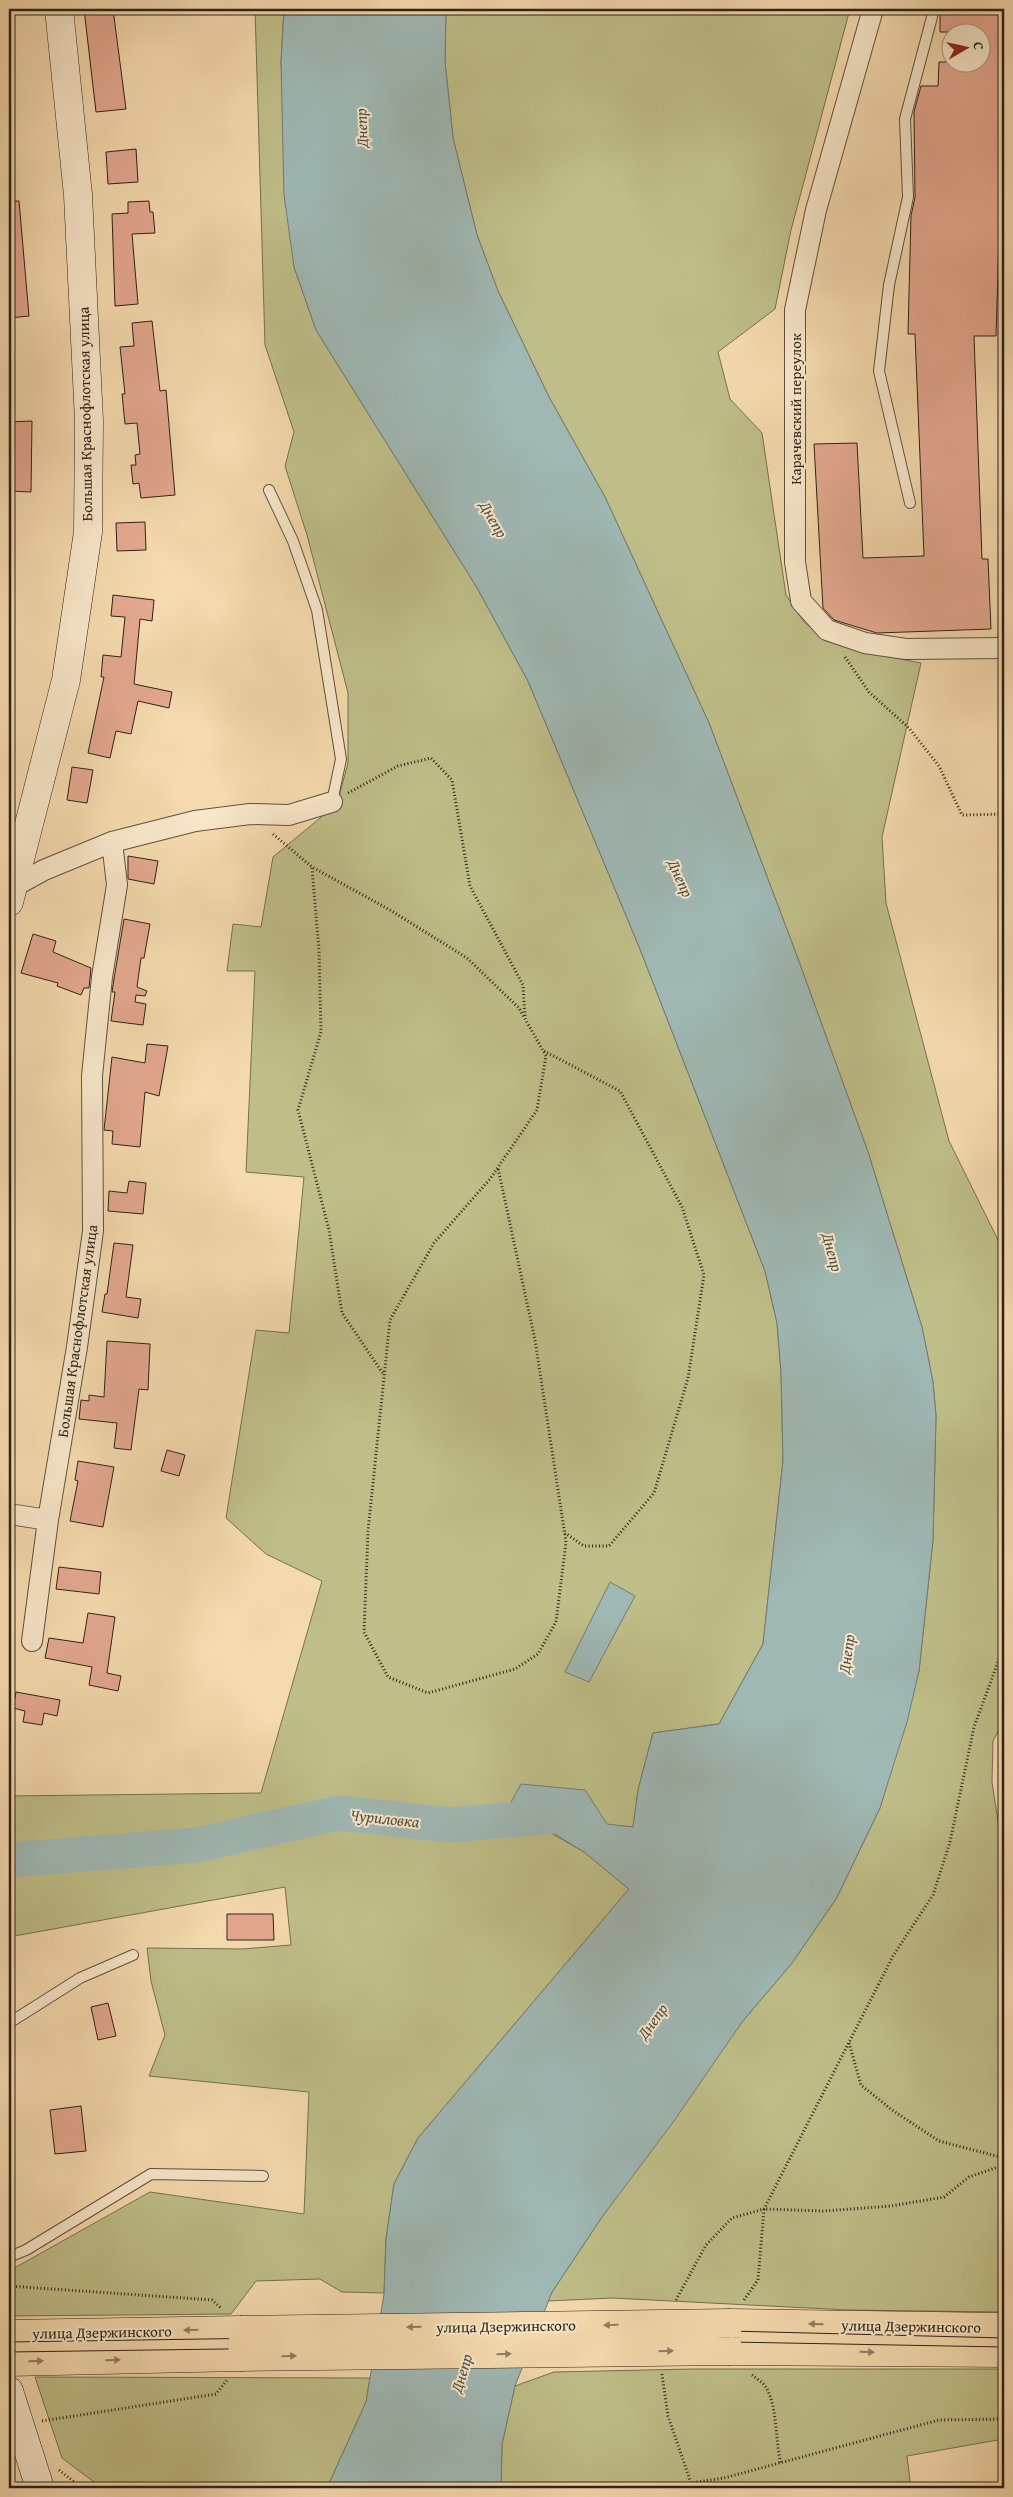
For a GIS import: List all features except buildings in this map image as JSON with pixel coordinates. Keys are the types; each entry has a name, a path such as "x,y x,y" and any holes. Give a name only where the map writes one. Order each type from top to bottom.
{"main road":[{"name":"Большая Краснофлотская улица","path":"11,895 66,680 88,532 89,421 78,194 59,9"},
{"name":"улица Дзержинского","path":"9,2334 240,2330 736,2313 1004,2327"},
{"name":"улица Дзержинского","path":"9,2362 730,2351 1004,2353"},
{"path":"9,2391 48,2478"}],"street":[{"name":"Карачевский переулок","path":"873,9 816,210 795,310 795,562 801,601 827,630 865,643 906,649 1004,642"},
{"path":"11,895 44,870 112,842 195,821 250,814 289,815 332,802"},
{"name":"Большая Краснофлотская улица","path":"32,1641 48,1520 78,1347 93,1231 92,1076 102,977 117,885 112,842"},
{"path":"9,1514 48,1520"}],"lane":[{"path":"910,503 878,371 889,285 908,197 905,119 932,17 932,9"},
{"path":"269,490 293,541 317,610 341,759 332,802"},
{"path":"9,2023 80,1978 133,1955"},
{"path":"9,2257 26,2250 151,2174 263,2176"}],"path":[{"path":"827,630 869,692 909,728 939,766 962,815 1004,814"},
{"path":"332,802 398,766 431,758 452,780 470,886 523,985 525,1019"},
{"path":"250,814 312,867 390,910 467,958 519,1008 546,1056 537,1110 498,1168 434,1243 390,1320 368,1531 364,1632 388,1677 428,1693 515,1669 538,1654 556,1622 566,1542 565,1533 535,1340 498,1168"},
{"path":"312,867 319,950 321,1032 298,1110 329,1230 342,1313 384,1376"},
{"path":"543,1051 620,1091 682,1207 704,1275 688,1378 654,1493 608,1546 584,1546 565,1533"},
{"path":"736,2313 758,2280 764,2209 893,1956 932,1895 950,1842 974,1727 1004,1646"},
{"path":"848,2042 861,2085 892,2110 939,2141 1004,2158"},
{"path":"672,2306 706,2245 732,2218 764,2209 822,2211 891,2206 944,2198 969,2178 1004,2165"},
{"path":"9,2286 212,2300"},
{"path":"663,2366 662,2374 668,2416 691,2483 724,2478 781,2464 939,2420 1004,2419"},
{"path":"766,2387 773,2404 776,2445 781,2464"},
{"path":"37,2422 216,2394"},
{"path":"48,2478 82,2488"}],"shaded area":[{"path":"255,9 284,9 281,62 294,267 316,330 476,586 528,681 640,949 765,1271 777,1323 781,1372 783,1461 763,1644 719,1724 653,1733 638,1790 633,1827 607,1825 585,1790 530,1821 584,1852 629,1889 418,2138 394,2184 386,2239 384,2293 342,2292 320,2279 256,2281 231,2314 10,2316 9,2271 150,2192 304,2214 309,2092 149,2076 165,2035 151,1981 147,1948 243,1949 291,1945 285,1887 9,1937 9,1796 261,1793 322,1581 266,1554 226,1518 256,1330 289,1333 304,1177 246,1172 255,971 227,971 233,924 261,927 273,857 337,804 348,763 348,693 307,535 285,466 294,432 265,345"},
{"path":"446,9 850,9 791,230 775,309 718,352 730,399 762,433 786,595 804,622 827,640 859,651 921,663 882,837 886,903 949,1141 1004,1252 1004,1720 993,1741 992,1782 1004,1861 1004,2312 848,2310 612,2298 548,2301 552,2292 602,2217 742,2022 792,1963 836,1899 880,1808 919,1671 933,1540 936,1416 933,1382 922,1327 868,1152 797,956 709,723 605,497 549,397 498,291 477,235 453,138 445,62"},
{"path":"692,2369 1004,2369 1004,2488 998,2440 907,2456 911,2488 501,2488 502,2444 515,2386 554,2372"},
{"path":"35,2377 370,2378 366,2402 327,2488 102,2488 62,2458"}],"water":[{"name":"Днепр","path":"284,9 446,9 445,62 453,138 477,235 498,291 549,397 605,497 709,723 797,956 868,1152 922,1327 933,1382 936,1416 933,1540 919,1671 907,1722 880,1808 836,1899 792,1963 742,2022 674,2121 602,2217 552,2292 515,2386 502,2444 501,2488 327,2488 366,2402 384,2294 386,2239 394,2184 418,2138 629,1889 584,1852 509,1806 521,1784 585,1790 607,1824 633,1827 638,1790 653,1733 719,1724 763,1644 783,1461 781,1372 777,1323 765,1271 640,949 528,681 476,586 316,330 294,267 284,195 281,62"},
{"path":"610,1582 635,1596 589,1682 565,1672"}],"waterway":[{"name":"Чуриловка","path":"9,1860 197,1845 338,1813 450,1825 568,1815 575,1817"}],"tram line":[{"path":"9,2342 730,2331 1004,2338"},
{"path":"9,2352 730,2342 1004,2347"}]}
